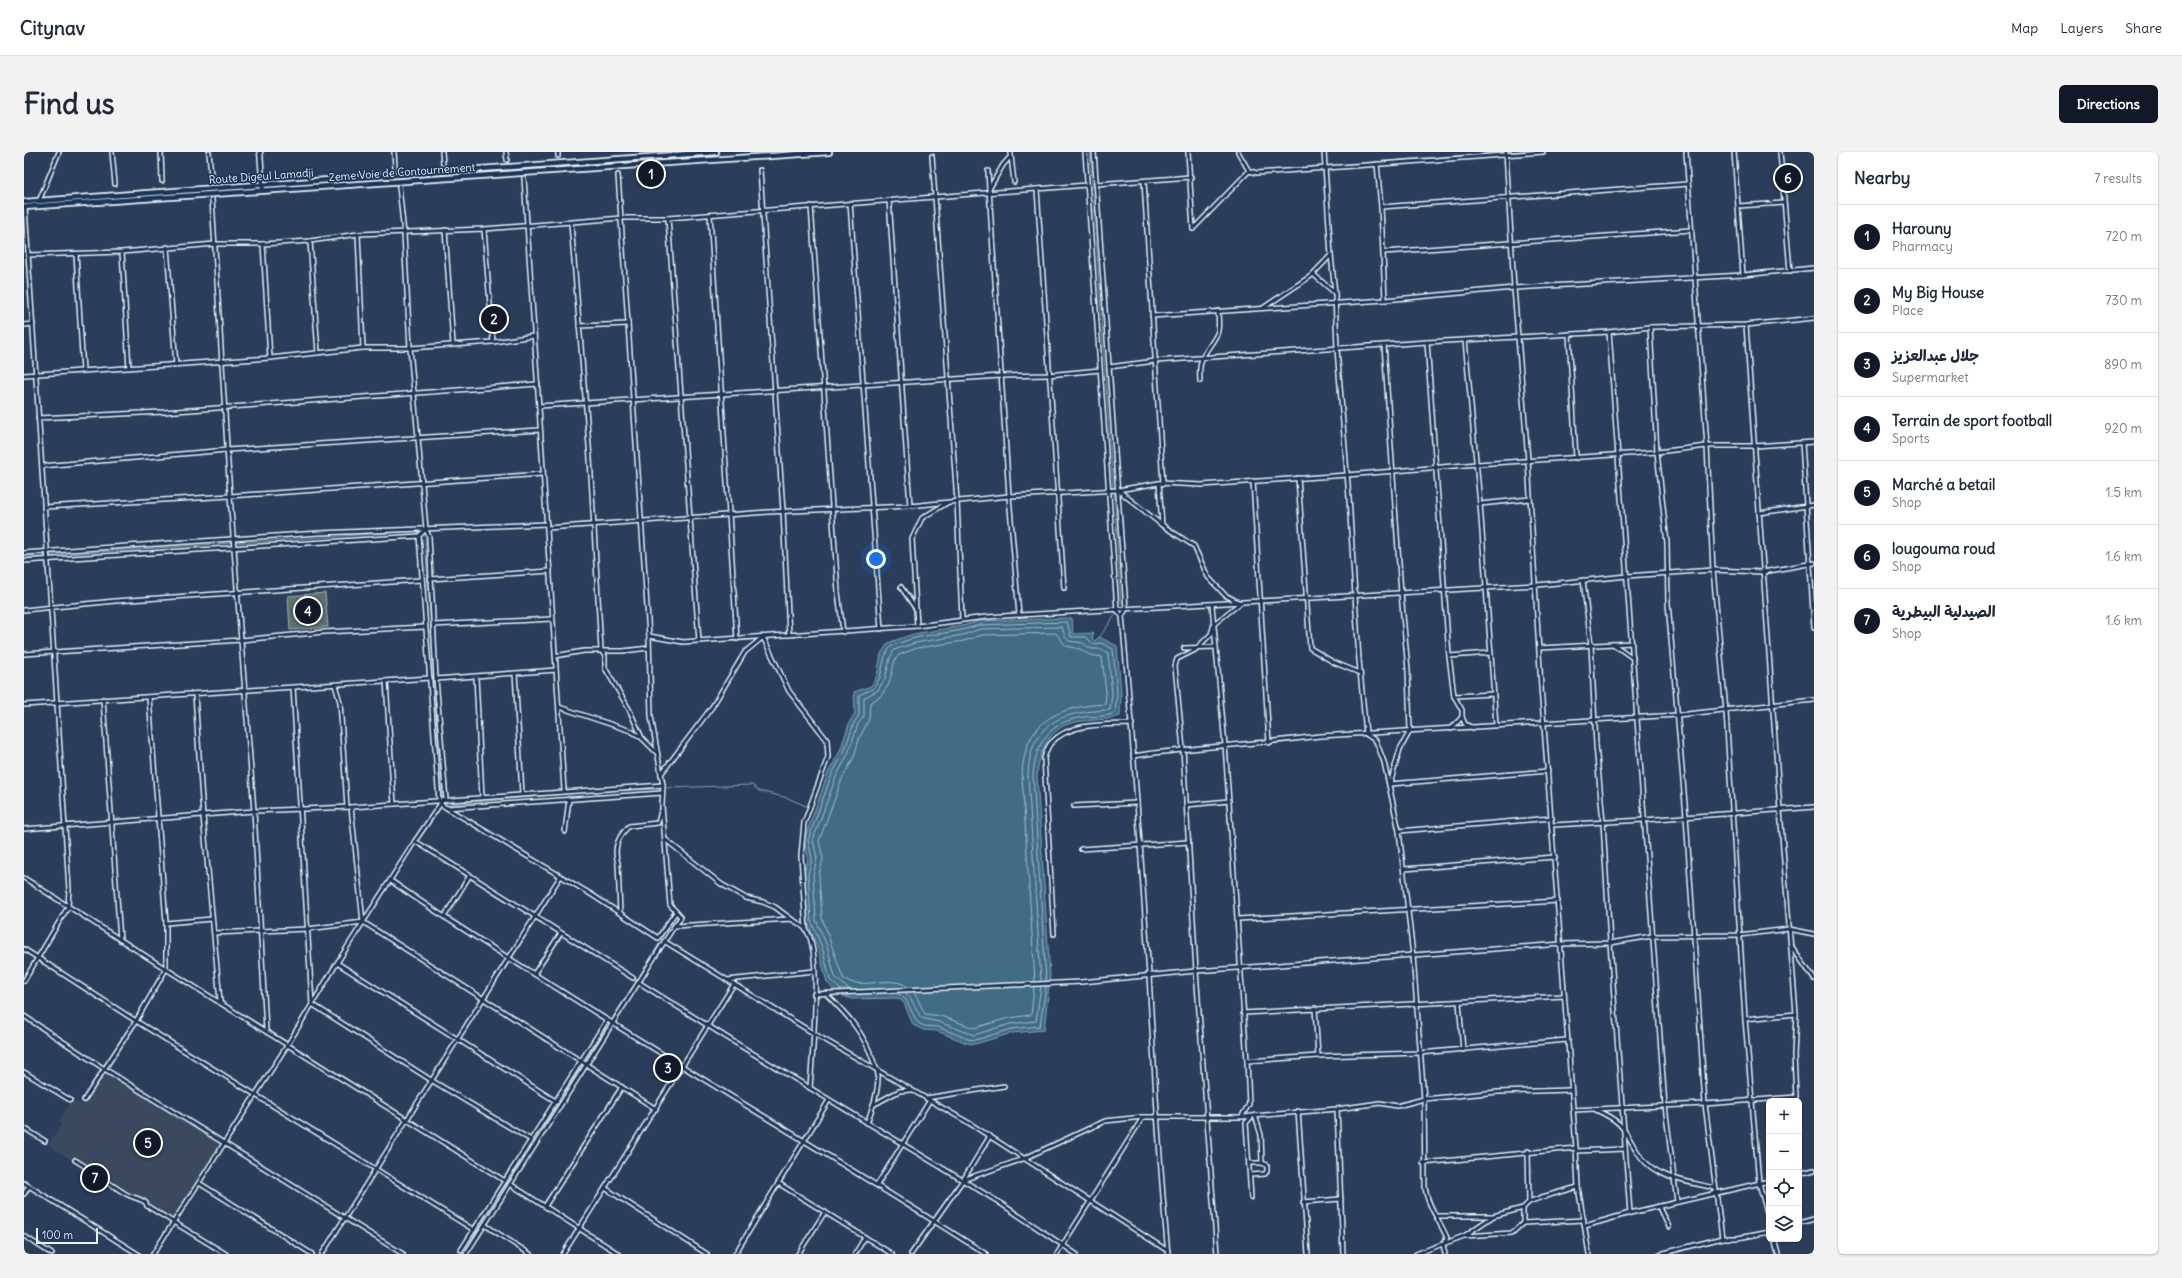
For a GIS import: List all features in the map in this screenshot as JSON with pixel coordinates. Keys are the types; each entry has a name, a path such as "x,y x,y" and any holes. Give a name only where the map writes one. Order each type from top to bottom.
{"main road":[{"name":"Route Digeul Lamadji","path":"24,205 39,201 262,188 716,152"},
{"name":"2eme Voie de Contournement","path":"24,205 262,188 829,152"}],"street":[{"path":"39,201 59,152"},
{"path":"112,152 115,184"},
{"path":"161,152 162,181"},
{"path":"209,152 210,176"},
{"path":"260,152 262,188"},
{"path":"394,152 395,168"},
{"path":"442,152 443,164"},
{"path":"506,152 507,160"},
{"path":"1085,152 1118,610 1122,616 1132,724 1149,976 1156,1118 1168,1253"},
{"path":"1094,152 1126,609 1122,616"},
{"path":"1188,152 1191,177 1193,229 1249,170"},
{"path":"1238,152 1249,170 1257,172 1506,153 1543,152"},
{"path":"1324,152 1330,255 1336,303 1337,349 1348,475 1360,673 1366,734 1376,741 1390,784 1399,831 1413,956 1424,1099 1423,1163 1426,1196 1438,1216 1447,1238 1443,1244 1444,1254"},
{"path":"1686,152 1697,327 1707,446 1713,570 1726,711 1739,935 1759,1183 1766,1209"},
{"path":"1734,152 1743,275"},
{"path":"1780,152 1790,272"},
{"path":"1506,153 1514,288 1528,460 1544,723 1562,944 1564,996 1578,1187 1589,1254"},
{"path":"1011,154 1014,182"},
{"path":"989,191 1003,165 1011,154"},
{"path":"932,156 957,501 962,619"},
{"path":"1377,164 1384,252 1385,300"},
{"path":"760,170 783,511 789,635"},
{"path":"988,171 1009,496 1019,615"},
{"path":"618,175 649,636 651,716 663,784 662,808 670,905 681,917"},
{"path":"1096,184 1144,182 1191,177"},
{"path":"524,178 564,790"},
{"path":"1144,182 1155,361 1162,525"},
{"path":"1381,207 1688,184"},
{"path":"28,255 122,252 215,244 263,244 310,241 358,234 404,234 446,230 571,223 622,218 668,218 936,197 989,191 1037,190 1087,185"},
{"path":"153,1254 288,1044 337,963 391,881 415,840 442,801 429,537 426,529 417,438 415,394 410,348 404,234 399,186"},
{"path":"1037,190 1048,375 1064,588"},
{"path":"212,199 230,496 235,546 237,593 262,931 266,1030"},
{"path":"889,200 910,506"},
{"path":"850,203 881,629"},
{"path":"1738,206 1784,203"},
{"path":"24,205 66,826 68,907 24,981"},
{"path":"811,206 825,387 832,510 843,632"},
{"path":"710,215 737,639"},
{"path":"668,218 699,641"},
{"path":"571,223 594,525 601,650 605,656 605,668 629,709 642,738"},
{"path":"484,229 493,342"},
{"path":"446,230 454,344"},
{"path":"1384,252 1512,241 1691,230"},
{"path":"358,234 363,348"},
{"path":"310,241 318,353"},
{"path":"263,244 270,358"},
{"path":"167,247 176,365"},
{"path":"122,252 129,368"},
{"path":"76,254 83,371"},
{"path":"1262,308 1313,274 1330,255"},
{"path":"1152,316 1385,300 1514,288 1790,272 1814,268"},
{"path":"1313,274 1335,293"},
{"path":"1200,381 1199,368 1204,351 1218,333 1218,312"},
{"path":"1109,367 1155,361 1427,342 1609,332 1650,327 1746,326 1814,318"},
{"path":"24,325 33,324"},
{"path":"579,326 628,324"},
{"path":"1573,1110 1705,1104 1796,1097 1794,1055 1796,1014 1746,326"},
{"path":"1650,327 1657,452 1667,543 1667,574 1686,816 1705,1104 1722,1238"},
{"path":"1609,332 1638,716 1652,936 1665,1106 1677,1202"},
{"path":"1569,334 1576,458"},
{"path":"24,375 221,362 363,348 410,348 493,342 534,336"},
{"path":"1465,340 1477,464 1496,725"},
{"path":"1427,342 1437,467 1449,656 1454,696 1462,710 1462,717 1465,724 1473,728"},
{"path":"1384,345 1394,471 1400,593 1408,670 1410,731 1400,749 1390,784"},
{"path":"539,406 585,404 633,399 722,395 774,390 902,384 1001,376 1048,375 1100,370"},
{"path":"38,418 225,408 538,384"},
{"path":"42,466 227,450 540,430"},
{"path":"24,561 48,556 234,539 421,528 594,525 783,511 910,506 1009,496 1117,490 1161,483 1202,484 1253,481 1348,475 1528,460 1657,452 1707,446 1754,446 1814,442"},
{"path":"1802,443 1805,505 1812,563 1814,627"},
{"path":"44,507 230,496 543,474"},
{"path":"1298,478 1310,648 1333,662 1360,673"},
{"path":"1253,481 1269,743"},
{"path":"1117,490 1162,525 1194,546 1208,577 1225,595 1240,604"},
{"path":"1480,504 1530,499"},
{"path":"917,626 912,539 922,518 948,502"},
{"path":"1759,513 1805,505 1814,505"},
{"path":"24,553 48,556 418,536 426,529"},
{"path":"418,536 425,627 442,801 447,808 526,855 658,938 676,912"},
{"path":"649,636 678,642 737,639 917,626 962,619 1019,615 1260,603 1445,589 1536,585 1627,576 1713,570 1763,572 1812,563"},
{"path":"430,579 550,571"},
{"path":"24,610 51,609 115,601 421,580"},
{"path":"1582,580 1591,645 1594,720 1603,822 1610,943 1630,1213"},
{"path":"901,587 916,609"},
{"path":"1217,1254 1196,971 1183,749 1175,666 1178,659 1198,648 1211,634 1214,624 1240,604"},
{"path":"1212,605 1225,745 1247,1061 1248,1104 1242,1117"},
{"path":"433,625 552,620"},
{"path":"24,654 241,640 324,632 425,627"},
{"path":"661,774 712,707 745,652 763,637"},
{"path":"763,637 789,691 827,740 828,757 804,823 801,856 806,930 813,946 814,971 810,1088"},
{"path":"1540,648 1632,643"},
{"path":"1613,644 1633,658"},
{"path":"1184,648 1216,647"},
{"path":"555,656 584,651 624,651 649,648"},
{"path":"1449,656 1491,653"},
{"path":"436,679 556,670"},
{"path":"515,673 522,794"},
{"path":"476,677 482,797"},
{"path":"24,705 430,678"},
{"path":"386,681 394,804"},
{"path":"335,685 340,702 347,807"},
{"path":"293,687 299,809 312,1004"},
{"path":"195,694 203,816 220,1001"},
{"path":"1454,696 1493,694"},
{"path":"84,1100 103,1068 136,1021 166,969 166,923 149,697"},
{"path":"103,699 120,940"},
{"path":"1133,756 1183,749 1269,743 1320,736 1473,728 1496,725 1594,720 1638,716 1678,715 1726,711 1773,703 1814,700"},
{"path":"559,706 631,731 642,738 658,754"},
{"path":"1451,729 1462,717"},
{"path":"1054,934 1044,758 1050,744 1067,731 1094,726 1132,724"},
{"path":"1390,784 1548,771"},
{"path":"24,829 254,811 442,801 564,790 663,784"},
{"path":"447,808 662,793"},
{"path":"565,832 569,799"},
{"path":"1186,805 1229,801"},
{"path":"1074,806 1137,803"},
{"path":"351,807 363,922"},
{"path":"1553,825 1644,820 1731,812 1814,807"},
{"path":"620,913 618,863 616,858 618,837 628,826 658,824 662,808"},
{"path":"1399,831 1552,818"},
{"path":"415,840 633,978"},
{"path":"665,840 721,884 746,898 763,902 775,907 806,930"},
{"path":"1082,849 1189,842"},
{"path":"1404,870 1555,856"},
{"path":"444,917 470,875"},
{"path":"322,1254 408,1119 508,957 560,877"},
{"path":"24,878 166,969 220,1001 505,1181"},
{"path":"391,881 444,917 682,1068 877,1185 986,1254"},
{"path":"1238,919 1558,901"},
{"path":"681,917 675,926 791,919"},
{"path":"466,1254 560,1104 664,941 681,917"},
{"path":"166,923 212,919"},
{"path":"214,933 308,929 363,922 656,1109"},
{"path":"814,994 1081,982 1196,971 1562,944 1610,943 1652,936 1739,935 1789,929 1814,934"},
{"path":"534,974 561,933"},
{"path":"664,941 813,1033 990,1136 1022,1159 1168,1253"},
{"path":"1791,945 1814,979"},
{"path":"24,949 136,1021 474,1230"},
{"path":"337,963 456,1040 560,1104"},
{"path":"727,980 814,971"},
{"path":"638,982 829,1100 963,1180 1076,1254"},
{"path":"563,1254 734,984"},
{"path":"825,993 843,1011 864,1038 879,1076 873,1105 867,1123"},
{"path":"1243,1013 1314,1008 1564,996"},
{"path":"1460,1002 1463,1050"},
{"path":"312,1004 431,1080 531,1140"},
{"path":"1314,1008 1318,1056"},
{"path":"1746,1019 1796,1014"},
{"path":"24,1016 103,1068 403,1254"},
{"path":"462,1250 607,1020"},
{"path":"1247,1061 1318,1056 1420,1053 1567,1040"},
{"path":"24,1072 70,1100"},
{"path":"926,1098 1004,1086"},
{"path":"545,1206 622,1087"},
{"path":"873,1105 899,1091 912,1090"},
{"path":"963,1180 1022,1159 1105,1121 1142,1117 1242,1117 1298,1111 1337,1109 1380,1103 1397,1106 1424,1099 1498,1092 1571,1090"},
{"path":"735,1254 829,1100"},
{"path":"877,1185 930,1100"},
{"path":"1337,1109 1343,1254"},
{"path":"1594,1109 1614,1118 1624,1127 1641,1158 1660,1173 1715,1188"},
{"path":"1298,1111 1303,1202 1308,1254"},
{"path":"1253,1115 1261,1135 1262,1162"},
{"path":"1251,1198 1246,1123 1253,1115"},
{"path":"1057,1254 1091,1202 1142,1117"},
{"path":"24,1128 45,1141"},
{"path":"911,1254 933,1220 963,1180 990,1136"},
{"path":"1423,1163 1528,1151 1625,1149"},
{"path":"1528,1151 1529,1202"},
{"path":"76,1160 95,1172 101,1178 135,1199 142,1200 147,1206 226,1254"},
{"path":"1249,1163 1262,1162 1267,1165 1267,1171 1264,1174 1250,1175"},
{"path":"1802,1173 1813,1170 1814,1176"},
{"path":"24,1182 138,1254"},
{"path":"1585,1226 1630,1213 1766,1182"},
{"path":"199,1183 312,1254"},
{"path":"778,1183 892,1254"},
{"path":"510,1184 619,1254"},
{"path":"24,1194 30,1186"},
{"path":"1438,1216 1494,1216 1523,1208 1529,1202 1578,1187"},
{"path":"605,1188 707,1254"},
{"path":"1303,1202 1341,1199"},
{"path":"1659,1206 1661,1216 1667,1220 1669,1227"},
{"path":"1523,1208 1523,1223"},
{"path":"798,1254 825,1212"},
{"path":"1416,1254 1464,1236 1494,1216"},
{"path":"1802,1221 1814,1218"},
{"path":"1464,1236 1512,1233 1523,1223 1584,1220"},
{"path":"485,1224 530,1254"},
{"path":"1660,1254 1722,1238 1738,1238 1766,1233"},
{"path":"24,1236 52,1254"},
{"path":"855,1254 865,1237"},
{"path":"1775,1242 1778,1254"}],"shaded area":[{"path":"104,1071 221,1143 173,1218 74,1157 72,1160 48,1145 62,1124 59,1121 71,1101 83,1104"}],"green space":[{"path":"325,593 328,627 290,630 288,596"}],"water":[{"path":"1072,618 1073,634 1094,633 1092,638 1095,641 1099,637 1117,646 1121,693 1120,716 1109,719 1076,722 1059,729 1047,742 1040,758 1037,776 1050,976 1044,1030 1012,1033 975,1044 967,1043 937,1031 923,1030 913,1025 904,1003 898,998 852,999 843,996 832,988 827,982 818,949 807,921 804,873 808,859 804,840 828,773 840,751 850,721 855,713 854,692 871,686 877,676 881,654 888,643 913,634 962,626 979,621"}],"waterway":[{"path":"1090,152 1113,489"},
{"path":"1114,492 1121,603"},
{"path":"238,543 418,531"},
{"path":"425,538 442,797"},
{"path":"24,557 231,543"},
{"path":"1102,634 1116,614"},
{"path":"667,788 752,785 759,791 788,798 808,807"},
{"path":"450,804 601,791 659,789"},
{"path":"640,975 659,944"},
{"path":"613,1017 633,986"},
{"path":"588,1057 606,1028"},
{"path":"566,1091 580,1068"},
{"path":"541,1131 555,1108"},
{"path":"464,1254 530,1148"}],"place":[{"name":"Harouny","path":"651,174"},
{"name":"lougouma roud","path":"1788,178"},
{"name":"My Big House","path":"494,319"},
{"name":"Terrain de sport football","path":"308,611"},
{"name":"جلال عبدالعزيز","path":"668,1068"},
{"name":"Marché a betail","path":"148,1143"},
{"name":"الصيدلية البيطرية","path":"95,1178"}]}
